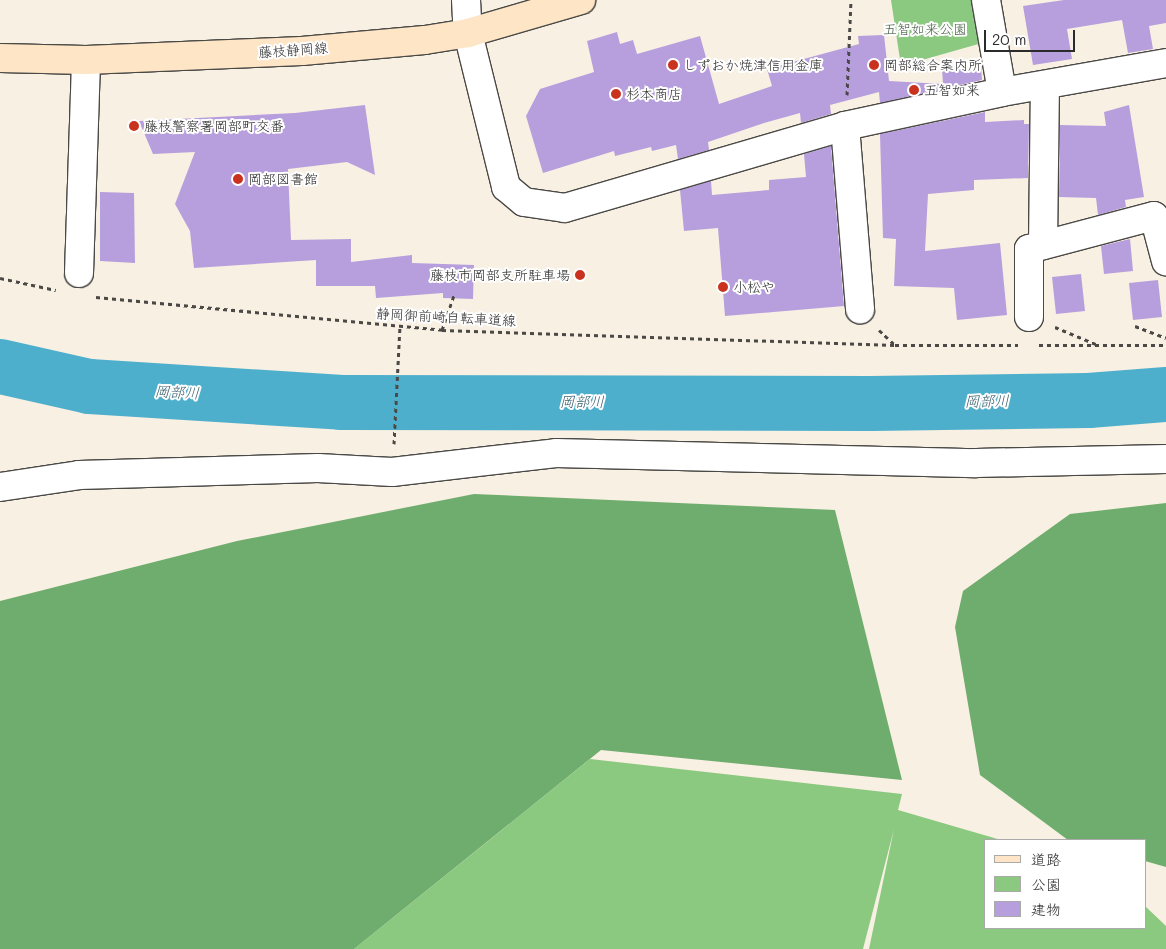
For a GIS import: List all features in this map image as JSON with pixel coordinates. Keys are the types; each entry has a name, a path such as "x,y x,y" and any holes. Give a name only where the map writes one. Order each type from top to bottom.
{"main road":[{"name":"藤枝静岡線","path":"0,58 86,60 302,51 468,33 580,0"}],"street":[{"path":"466,0 468,33 506,187 524,202 565,208 845,126 1002,92 1046,87 1166,63"},
{"path":"986,0 1002,92"},
{"path":"83,285 86,60"},
{"path":"1042,245 1046,87"},
{"path":"845,126 860,309"},
{"path":"1029,317 1029,249 1154,216 1166,256"},
{"path":"0,487 79,475 318,468 392,472 556,453 976,462 1166,458"}],"path":[{"path":"845,126 851,0"},
{"path":"0,278 58,290"},
{"name":"静岡御前崎自転車道線","path":"83,285 400,327 895,345"},
{"path":"442,330 455,293"},
{"path":"1029,317 1101,346"},
{"path":"1135,326 1166,338"},
{"path":"392,472 400,327"}],"green space":[{"name":"五智如来公園","path":"891,0 975,0 982,43 901,66"},
{"path":"474,494 835,510 902,780 601,750 354,949 0,949 0,601 237,541"},
{"path":"1166,503 1166,867 1146,861 1146,839 1067,839 980,775 955,627 963,591 1070,514"},
{"path":"590,759 902,794 898,810 998,839 984,839 984,929 1146,929 1146,907 1166,926 1166,949 869,949 894,829 863,949 354,949"}],"building":[{"path":"1064,0 1166,0 1166,23 1149,26 1153,49 1128,53 1122,20 1067,29 1072,59 1033,65 1023,6"},
{"path":"617,32 620,44 633,40 637,54 700,36 719,104 772,86 767,69 859,44 858,36 884,35 889,81 943,84 942,69 981,66 982,80 880,103 879,92 830,105 831,114 801,123 800,113 764,123 708,142 709,150 678,159 676,145 652,151 651,147 615,156 614,151 543,173 526,116 540,89 594,72 587,41"},
{"path":"365,105 375,175 347,162 288,169 291,240 351,239 351,262 412,255 412,263 474,265 473,299 443,298 443,293 376,298 375,286 316,286 316,260 194,268 190,231 175,204 195,152 153,154 139,121 295,113"},
{"path":"1129,105 1144,197 1125,200 1126,207 1098,215 1096,198 1059,197 1060,125 1106,126 1104,112"},
{"path":"985,112 985,122 1024,120 1024,124 1029,124 1028,178 974,180 974,190 928,194 925,251 1000,243 1007,315 957,320 954,288 894,286 896,239 883,238 880,134"},
{"path":"831,146 844,306 725,316 718,228 684,231 680,190 711,181 712,195 769,190 769,180 806,177 804,154"},
{"path":"100,192 134,193 135,263 100,261"},
{"path":"1130,239 1133,271 1104,274 1101,246"},
{"path":"1081,274 1085,311 1056,314 1052,277"},
{"path":"1158,280 1162,317 1133,320 1129,283"}],"waterway":[{"name":"岡部川","path":"0,366 89,386 341,402 870,403 1088,400 1166,394"}],"place":[{"name":"しずおか焼津信用金庫","path":"673,65"},
{"name":"岡部総合案内所","path":"874,65"},
{"name":"五智如来","path":"914,90"},
{"name":"杉本商店","path":"616,94"},
{"name":"藤枝警察署岡部町交番","path":"134,126"},
{"name":"岡部図書館","path":"238,179"},
{"name":"藤枝市岡部支所駐車場","path":"580,275"},
{"name":"小松や","path":"723,287"}]}
